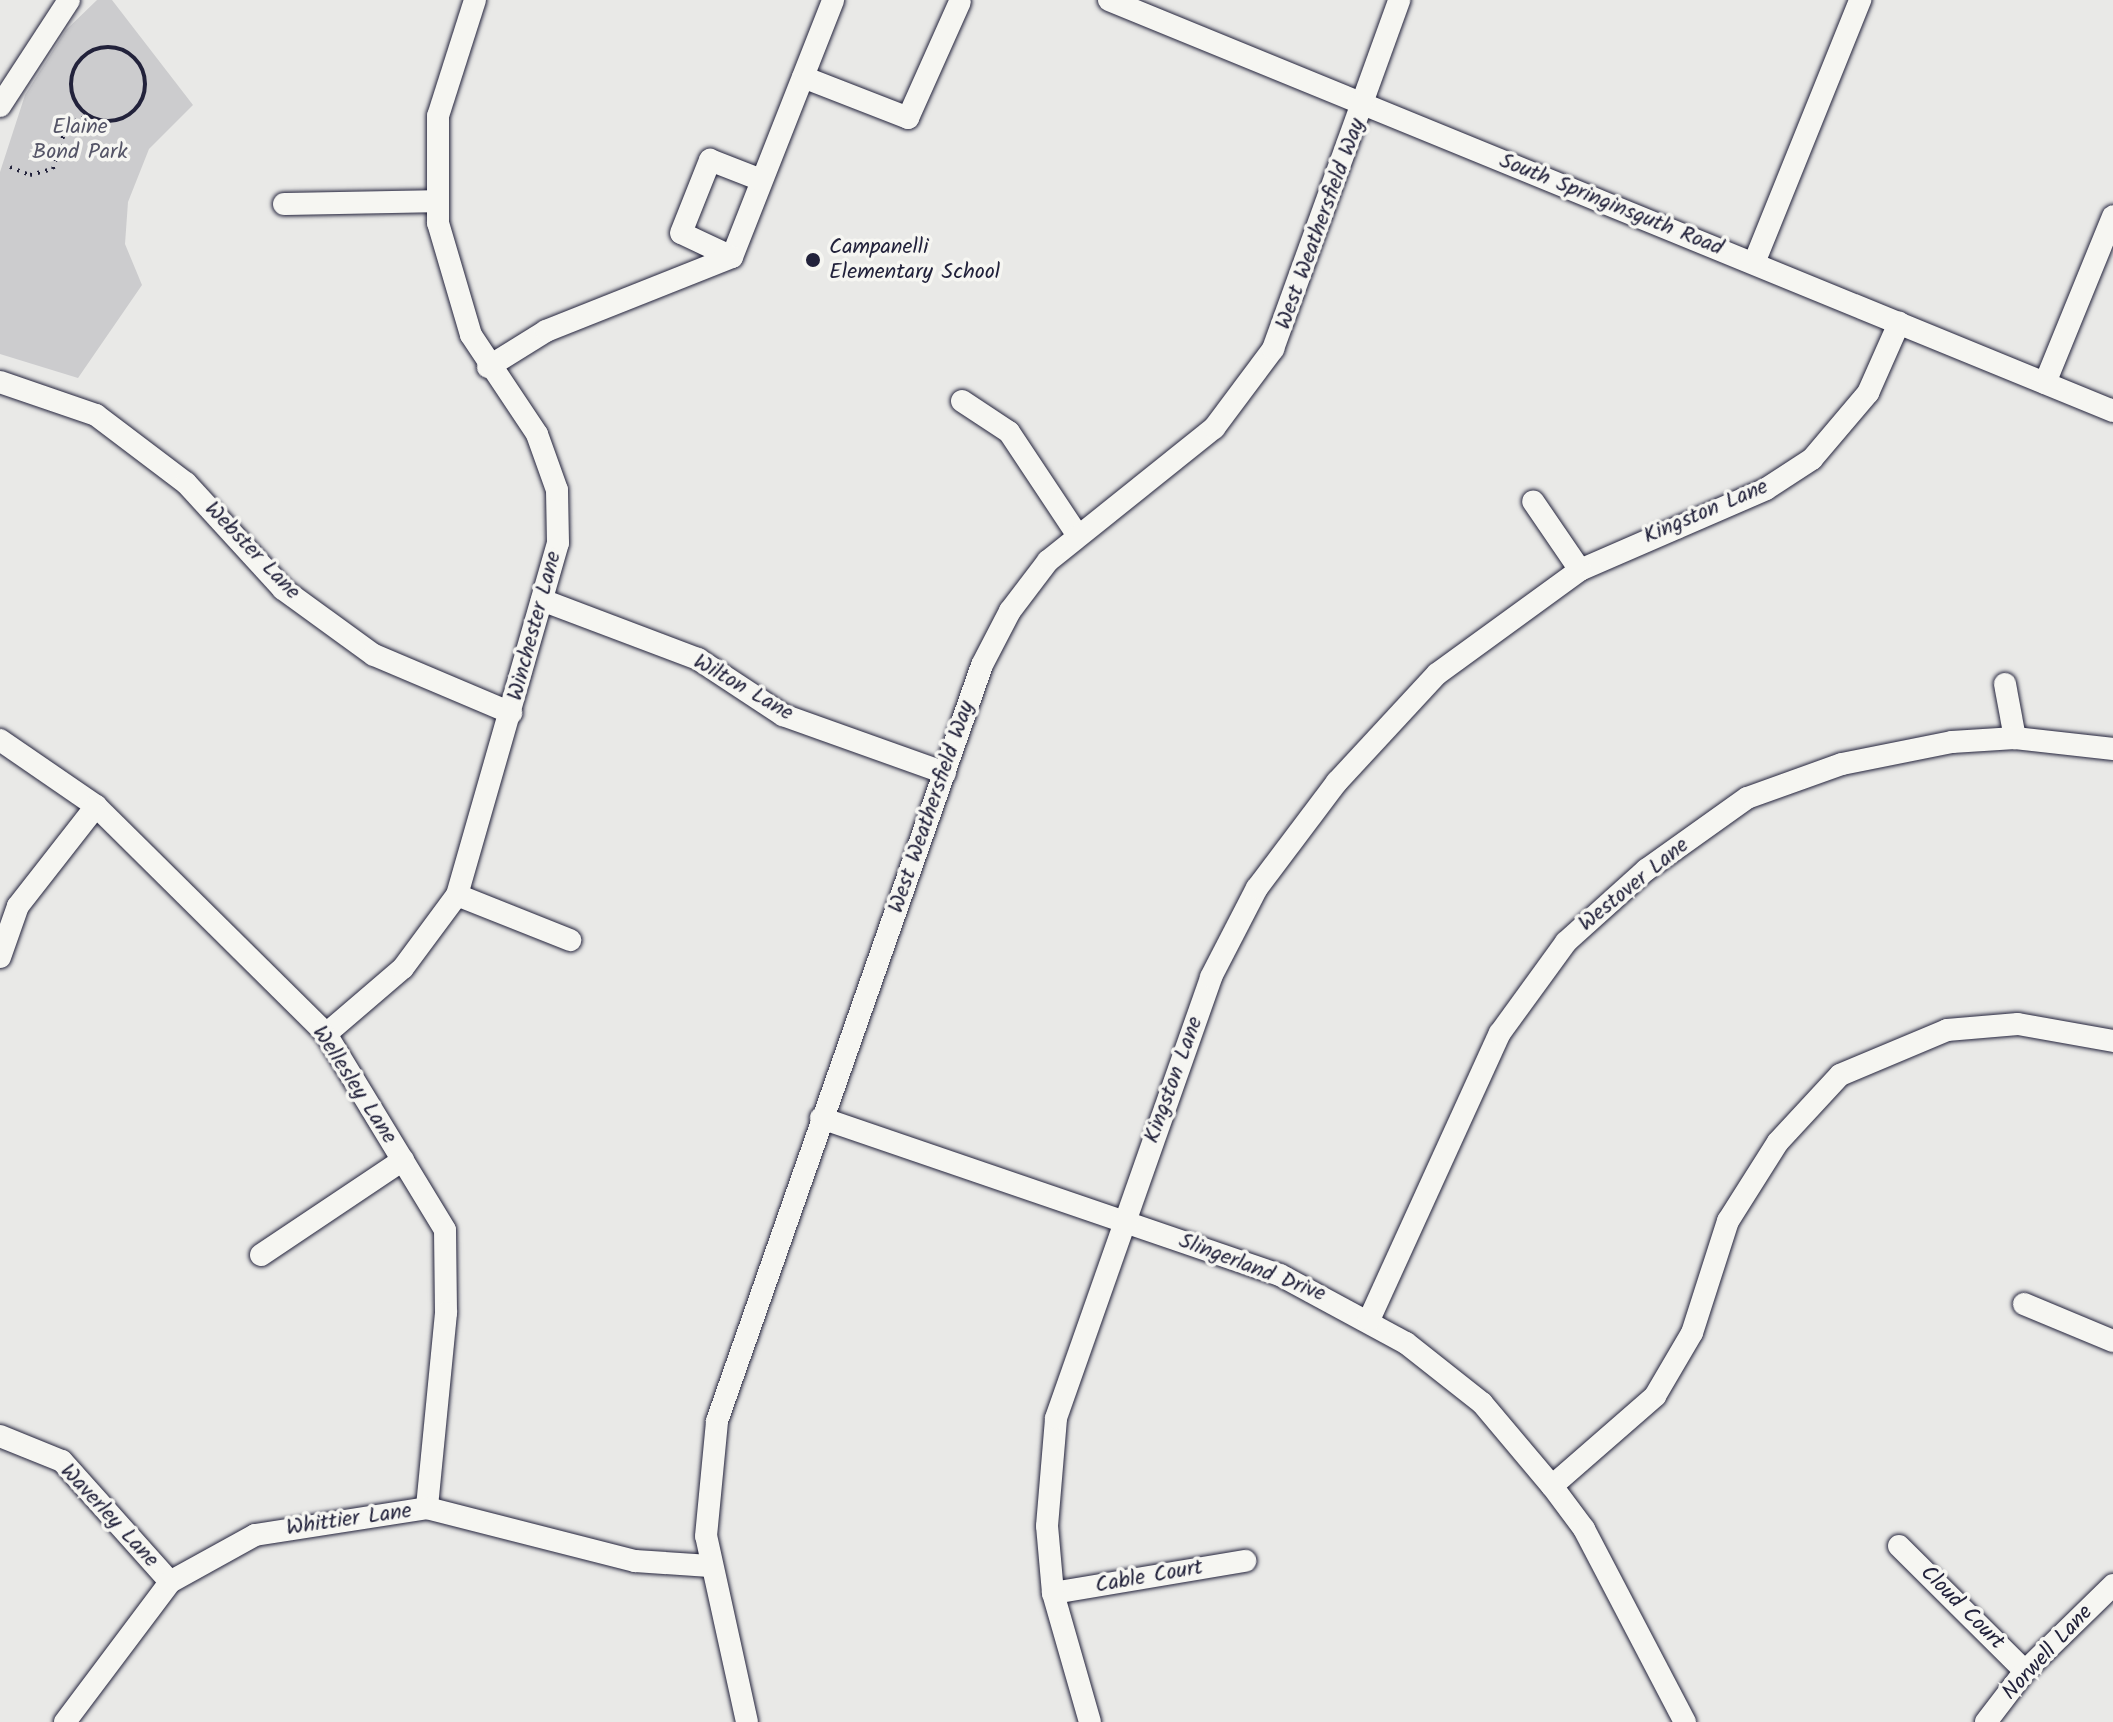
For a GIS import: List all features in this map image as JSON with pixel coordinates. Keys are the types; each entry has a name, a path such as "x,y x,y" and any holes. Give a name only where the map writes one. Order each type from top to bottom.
{"street":[{"path":"0,106 69,0"},
{"name":"Winchester Lane","path":"326,1034 403,968 457,895 558,543 557,490 537,434 488,367 452,284 434,201 442,90 475,0"},
{"path":"488,367 546,331 732,257 833,0"},
{"name":"South Springinsguth Road","path":"1109,0 2113,411"},
{"name":"West Weathersfield Way","path":"747,1722 710,1566 705,1505 717,1421 821,1118 995,637 1026,587 1076,533 1189,451 1254,378 1297,297 1366,104 1399,0"},
{"path":"1754,263 1860,0"},
{"path":"803,77 908,118 963,1"},
{"path":"732,257 681,233 686,218 710,160 761,180"},
{"path":"284,204 434,201"},
{"path":"2045,383 2113,216"},
{"name":"Kingston Lane","path":"1090,1722 1053,1593 1047,1526 1056,1418 1211,977 1257,888 1337,782 1437,674 1580,570 1766,489 1812,459 1868,393 1899,323"},
{"name":"Webster Lane","path":"0,382 96,415 186,483 283,589 374,655 511,713"},
{"path":"962,401 1009,432 1076,533"},
{"path":"1533,501 1580,570"},
{"name":"Wilton Lane","path":"542,600 698,659 783,715 945,773"},
{"path":"2005,684 2015,738"},
{"name":"Westover Lane","path":"1369,1320 1500,1033 1588,920 1747,798 1901,750 2015,738 2113,749"},
{"name":"Wellesley Lane","path":"0,740 96,806 326,1034 445,1230 446,1313 427,1508"},
{"path":"0,957 18,906 96,806"},
{"path":"457,895 570,940"},
{"path":"1552,1486 1655,1396 1692,1333 1728,1221 1778,1142 1840,1075 1947,1030 2018,1024 2113,1041"},
{"name":"Slingerland Drive","path":"821,1118 1124,1219 1280,1275 1369,1320 1482,1403 1552,1486 1584,1529 1685,1722"},
{"path":"261,1255 403,1160"},
{"path":"2024,1304 2113,1341"},
{"name":"Waverley Lane","path":"0,1436 62,1461 170,1582"},
{"name":"Whittier Lane","path":"65,1722 170,1582 255,1535 427,1508 635,1561 710,1566"},
{"name":"Cloud Court","path":"1899,1546 2025,1671"},
{"name":"Cable Court","path":"1053,1593 1245,1561"},
{"name":"Norwell Lane","path":"1986,1722 2025,1671 2113,1585"}],"path":[{"path":"10,167 30,175 53,169 67,124 88,116 125,117 142,100 145,75 132,54 109,46 78,62 71,85 88,116"}],"green space":[{"name":"Elaine Bond Park","path":"97,0 112,0 193,105 149,149 128,202 125,244 142,285 78,378 0,354 0,172 25,95 66,30"}],"place":[{"name":"Campanelli Elementary School","path":"813,260"}]}
